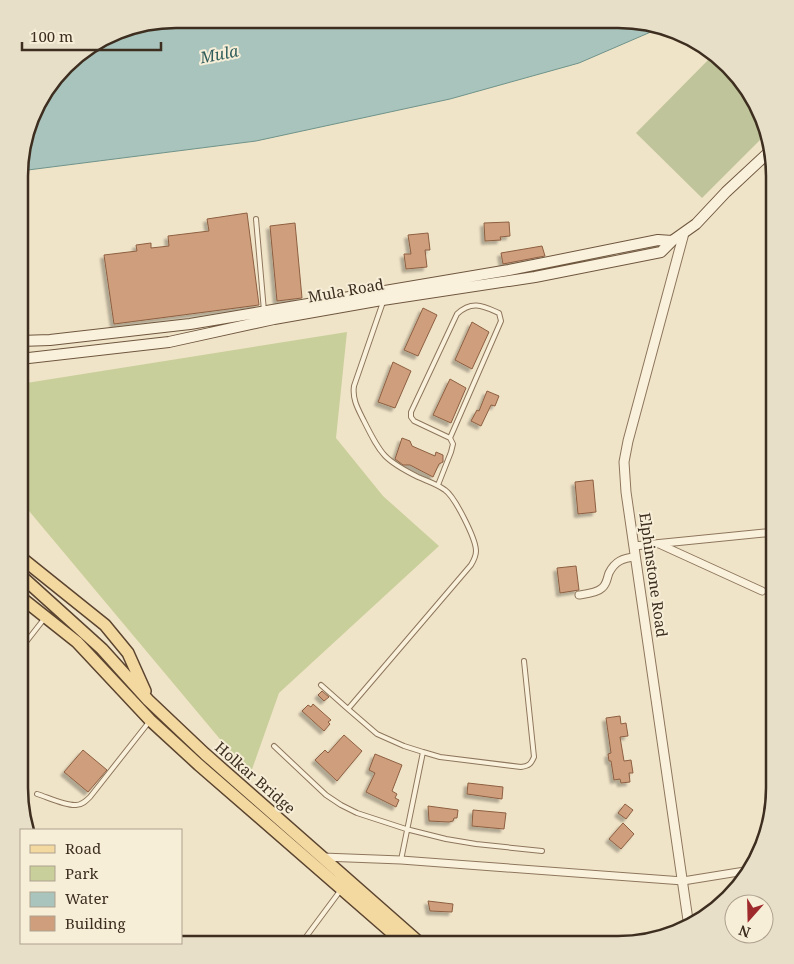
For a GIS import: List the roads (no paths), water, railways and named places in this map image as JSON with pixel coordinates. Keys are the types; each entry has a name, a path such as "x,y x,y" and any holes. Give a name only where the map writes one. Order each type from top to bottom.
{"main road":[{"name":"Mula Road","path":"28,341 136,331 264,316 486,279 558,273 661,252 672,241 696,224 726,192 765,156"},
{"name":"Mula Road","path":"486,279 556,261 658,240 672,241"},
{"path":"556,261 558,273"},
{"name":"Mula Road","path":"28,358 169,342 264,316"},
{"path":"189,324 191,337"},
{"path":"28,563 105,625 128,653 148,700"},
{"name":"Holkar Bridge","path":"28,582 102,649 148,700 317,861 411,936"},
{"path":"28,603 77,642 150,720 317,861 341,889 396,936"}],"street":[{"name":"Elphinstone Road","path":"684,234 624,462 635,557 688,919"},
{"path":"634,546 766,533"},
{"path":"658,544 762,591"},
{"path":"579,595 602,589 607,582 609,573 617,562 624,558 635,557"},
{"path":"317,861 400,860 683,881 742,872"}],"lane":[{"path":"256,219 264,316"},
{"path":"348,709 471,565 475,558 476,549 464,518 447,491 392,464 383,456 356,406 353,395 354,386 381,312 385,295"},
{"path":"438,485 453,444 450,438 414,420 412,412 457,314 463,308 481,305 499,313 501,321 450,438"},
{"path":"28,639 45,617"},
{"path":"321,685 377,734 440,757 521,767 532,763 534,757 524,661"},
{"path":"38,794 68,804 84,803 150,720"},
{"path":"274,746 315,785 341,805 357,813 406,829 446,839 542,851"},
{"path":"400,860 423,752"},
{"path":"307,936 341,889"}],"water":[{"name":"Mula","path":"175,28 619,28 651,32 579,63 450,99 256,141 28,170 33,137 39,119 47,101 58,85 78,64 101,47 137,33"}]}
